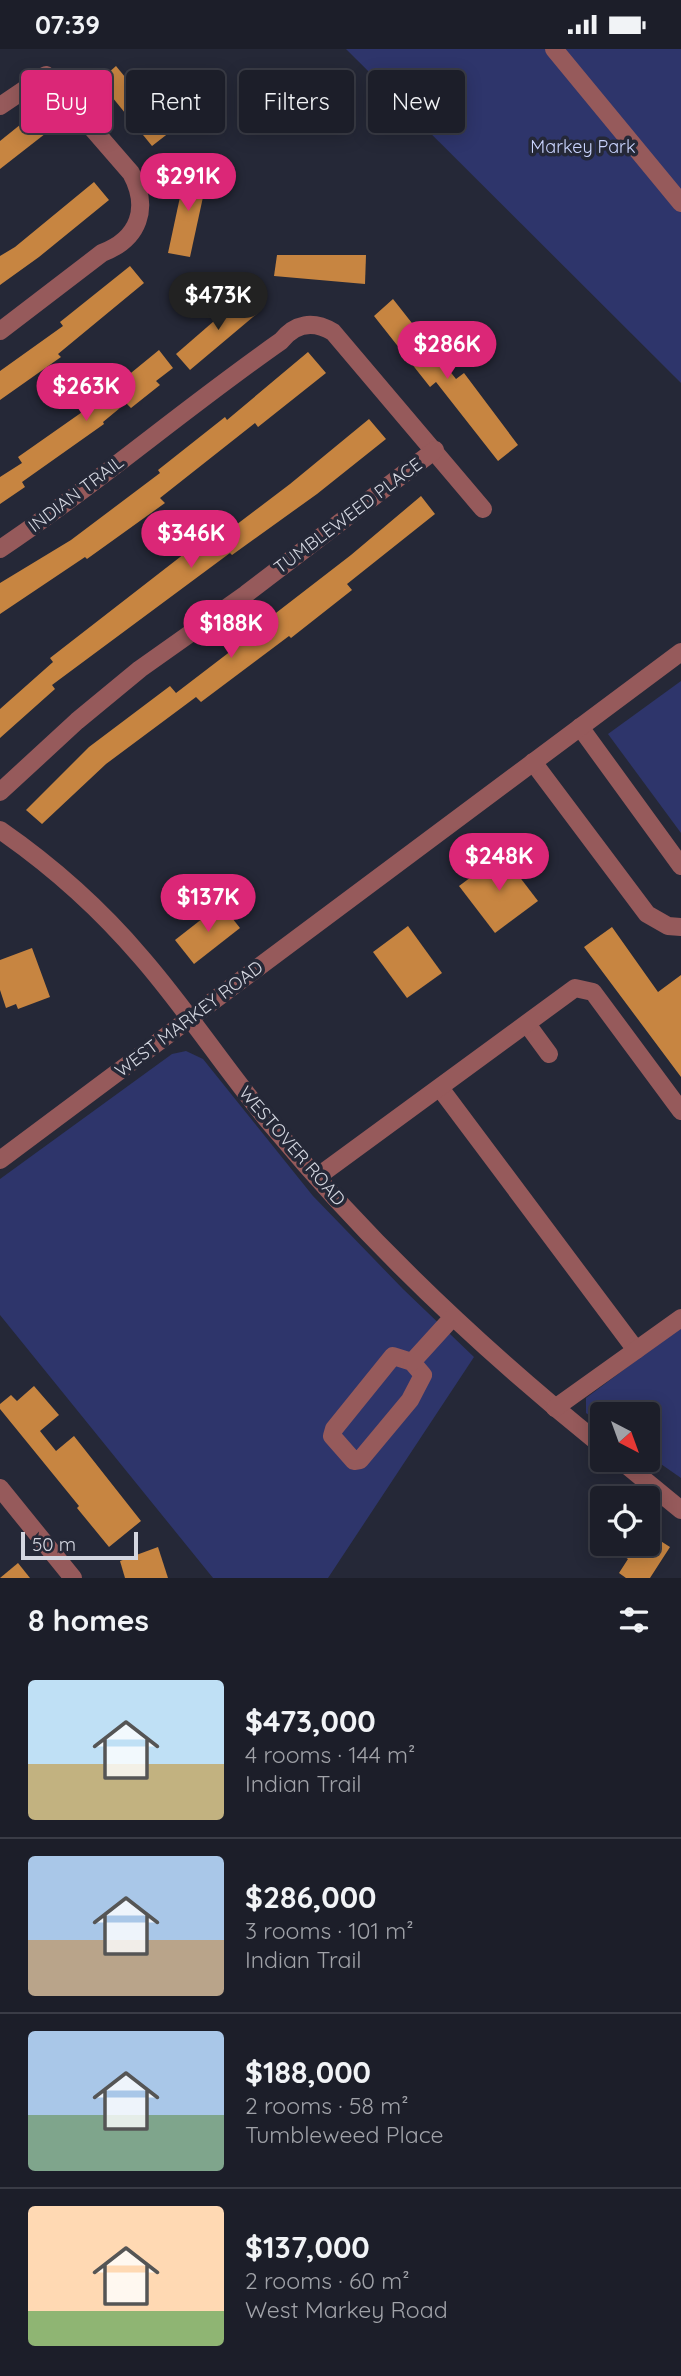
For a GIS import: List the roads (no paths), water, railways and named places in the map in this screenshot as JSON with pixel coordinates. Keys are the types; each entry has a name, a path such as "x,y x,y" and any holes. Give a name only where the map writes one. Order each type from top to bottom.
{"street":[{"path":"554,49 681,203"},
{"path":"0,106 46,75 123,164 137,185 141,201 140,214 126,240 102,253 0,331"},
{"name":"INDIAN TRAIL","path":"0,548 97,479 281,341 287,333 305,324 322,326 333,332 435,450"},
{"path":"435,450 483,509"},
{"name":"TUMBLEWEED PLACE","path":"0,792 77,720 140,669 246,594 435,450"},
{"name":"WEST MARKEY ROAD","path":"0,1160 681,652"},
{"path":"580,727 681,866"},
{"path":"533,762 648,914 668,926 681,927"},
{"name":"WESTOVER ROAD","path":"0,829 65,880 141,957 275,1129 368,1234 452,1318 590,1436"},
{"path":"317,1177 575,988 593,992 681,1111"},
{"path":"527,1024 549,1053"},
{"path":"440,1088 636,1350"},
{"path":"412,1362 452,1318"},
{"path":"555,1408 681,1318"},
{"path":"393,1356 412,1362 423,1375 410,1400 360,1460 354,1461 332,1436 334,1429 393,1356"},
{"path":"635,1472 681,1510"},
{"path":"0,1488 73,1578"}],"park label":[{"name":"Markey Park","path":"583,147"}]}
